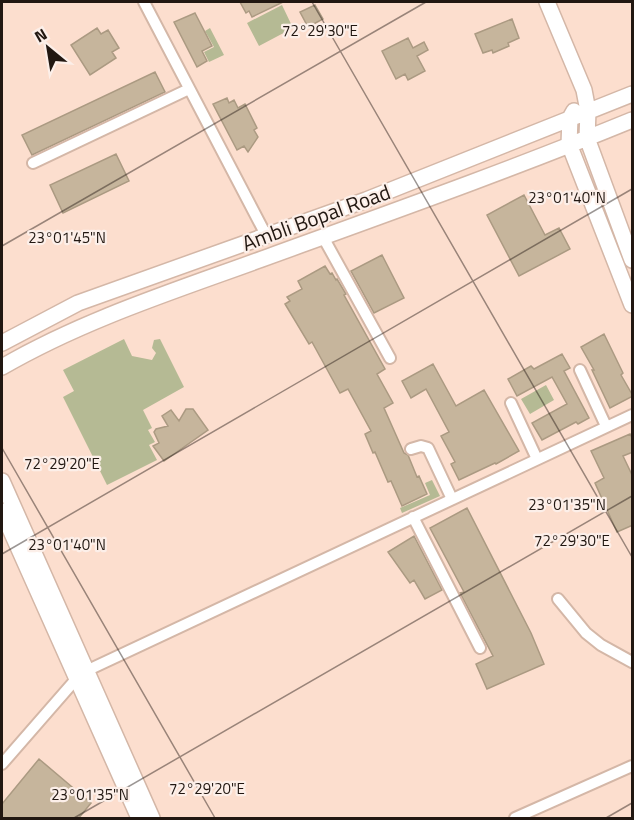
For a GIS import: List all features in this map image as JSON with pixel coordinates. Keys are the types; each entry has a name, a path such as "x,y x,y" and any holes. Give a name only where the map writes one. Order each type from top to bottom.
{"street":[{"path":"144,2 266,236"},
{"path":"548,2 584,90 588,111 587,138 633,260"},
{"path":"33,163 189,89"},
{"path":"584,90 570,118 569,144 633,305"},
{"name":"Ambli Bopal Road","path":"2,343 78,303 366,200 633,94"},
{"name":"Ambli Bopal Road","path":"2,367 27,352 120,310 447,192 633,120"},
{"path":"323,237 390,358"},
{"path":"580,370 606,426"},
{"path":"511,403 537,459"},
{"path":"2,764 81,674 633,415"},
{"path":"411,449 421,446 428,448 452,499"},
{"path":"2,482 139,819"},
{"path":"2,511 152,819"},
{"path":"413,517 480,648"},
{"path":"558,599 586,633 601,645 633,662"},
{"path":"515,819 633,766"}],"green space":[{"path":"282,5 293,28 259,46 247,23"},
{"path":"210,28 224,55 209,62 204,52 214,47 205,31"},
{"path":"124,339 132,356 152,360 156,353 152,348 154,340 160,339 184,387 143,410 152,428 148,430 155,442 149,445 157,460 107,485 63,397 74,391 63,370"},
{"path":"546,385 554,400 530,414 521,399"},
{"path":"432,480 440,496 402,513 400,508 430,495 425,483"}],"building":[{"path":"240,2 283,2 252,17 249,11 246,13"},
{"path":"315,5 323,19 308,27 300,12"},
{"path":"195,13 212,46 202,51 207,61 197,67 174,22"},
{"path":"512,19 519,38 508,43 509,46 493,53 492,50 483,53 475,34"},
{"path":"97,28 101,34 108,30 119,48 112,52 116,58 90,75 71,45"},
{"path":"408,38 413,48 424,42 428,50 417,56 425,71 408,80 405,74 396,79 382,51"},
{"path":"155,72 165,92 32,155 22,135"},
{"path":"227,98 229,103 234,100 238,108 245,104 257,128 254,130 258,137 248,152 244,146 237,150 213,104"},
{"path":"116,154 129,181 63,213 50,185"},
{"path":"524,195 545,235 559,228 570,249 519,276 487,215"},
{"path":"382,255 404,298 374,313 351,271"},
{"path":"325,266 337,279 346,294 344,295 385,369 377,374 393,403 384,408 404,453 408,455 427,494 402,506 391,481 388,482 375,452 373,453 365,434 371,431 348,389 340,393 312,342 309,344 285,304 290,301 287,297 302,289 298,281"},
{"path":"604,334 623,373 621,375 633,396 610,408 592,370 594,370 581,347"},
{"path":"562,354 570,368 564,371 589,418 578,424 576,422 542,440 532,423 567,404 552,377 517,396 508,379 531,366 534,369"},
{"path":"433,364 456,406 484,390 519,451 459,480 451,464 455,462 441,436 449,432 426,389 411,398 402,381"},
{"path":"186,409 193,409 208,430 164,461 153,446 159,443 154,432 156,429 168,426 162,416 171,410 179,421"},
{"path":"630,434 633,439 633,452 623,456 633,477 633,525 617,532 595,483 604,478 591,451"},
{"path":"467,508 531,633 544,664 487,689 476,664 493,656 460,593 464,592 430,528"},
{"path":"414,536 442,590 425,599 414,580 410,583 388,552"},
{"path":"39,759 91,803 78,819 2,819 2,804"}]}
